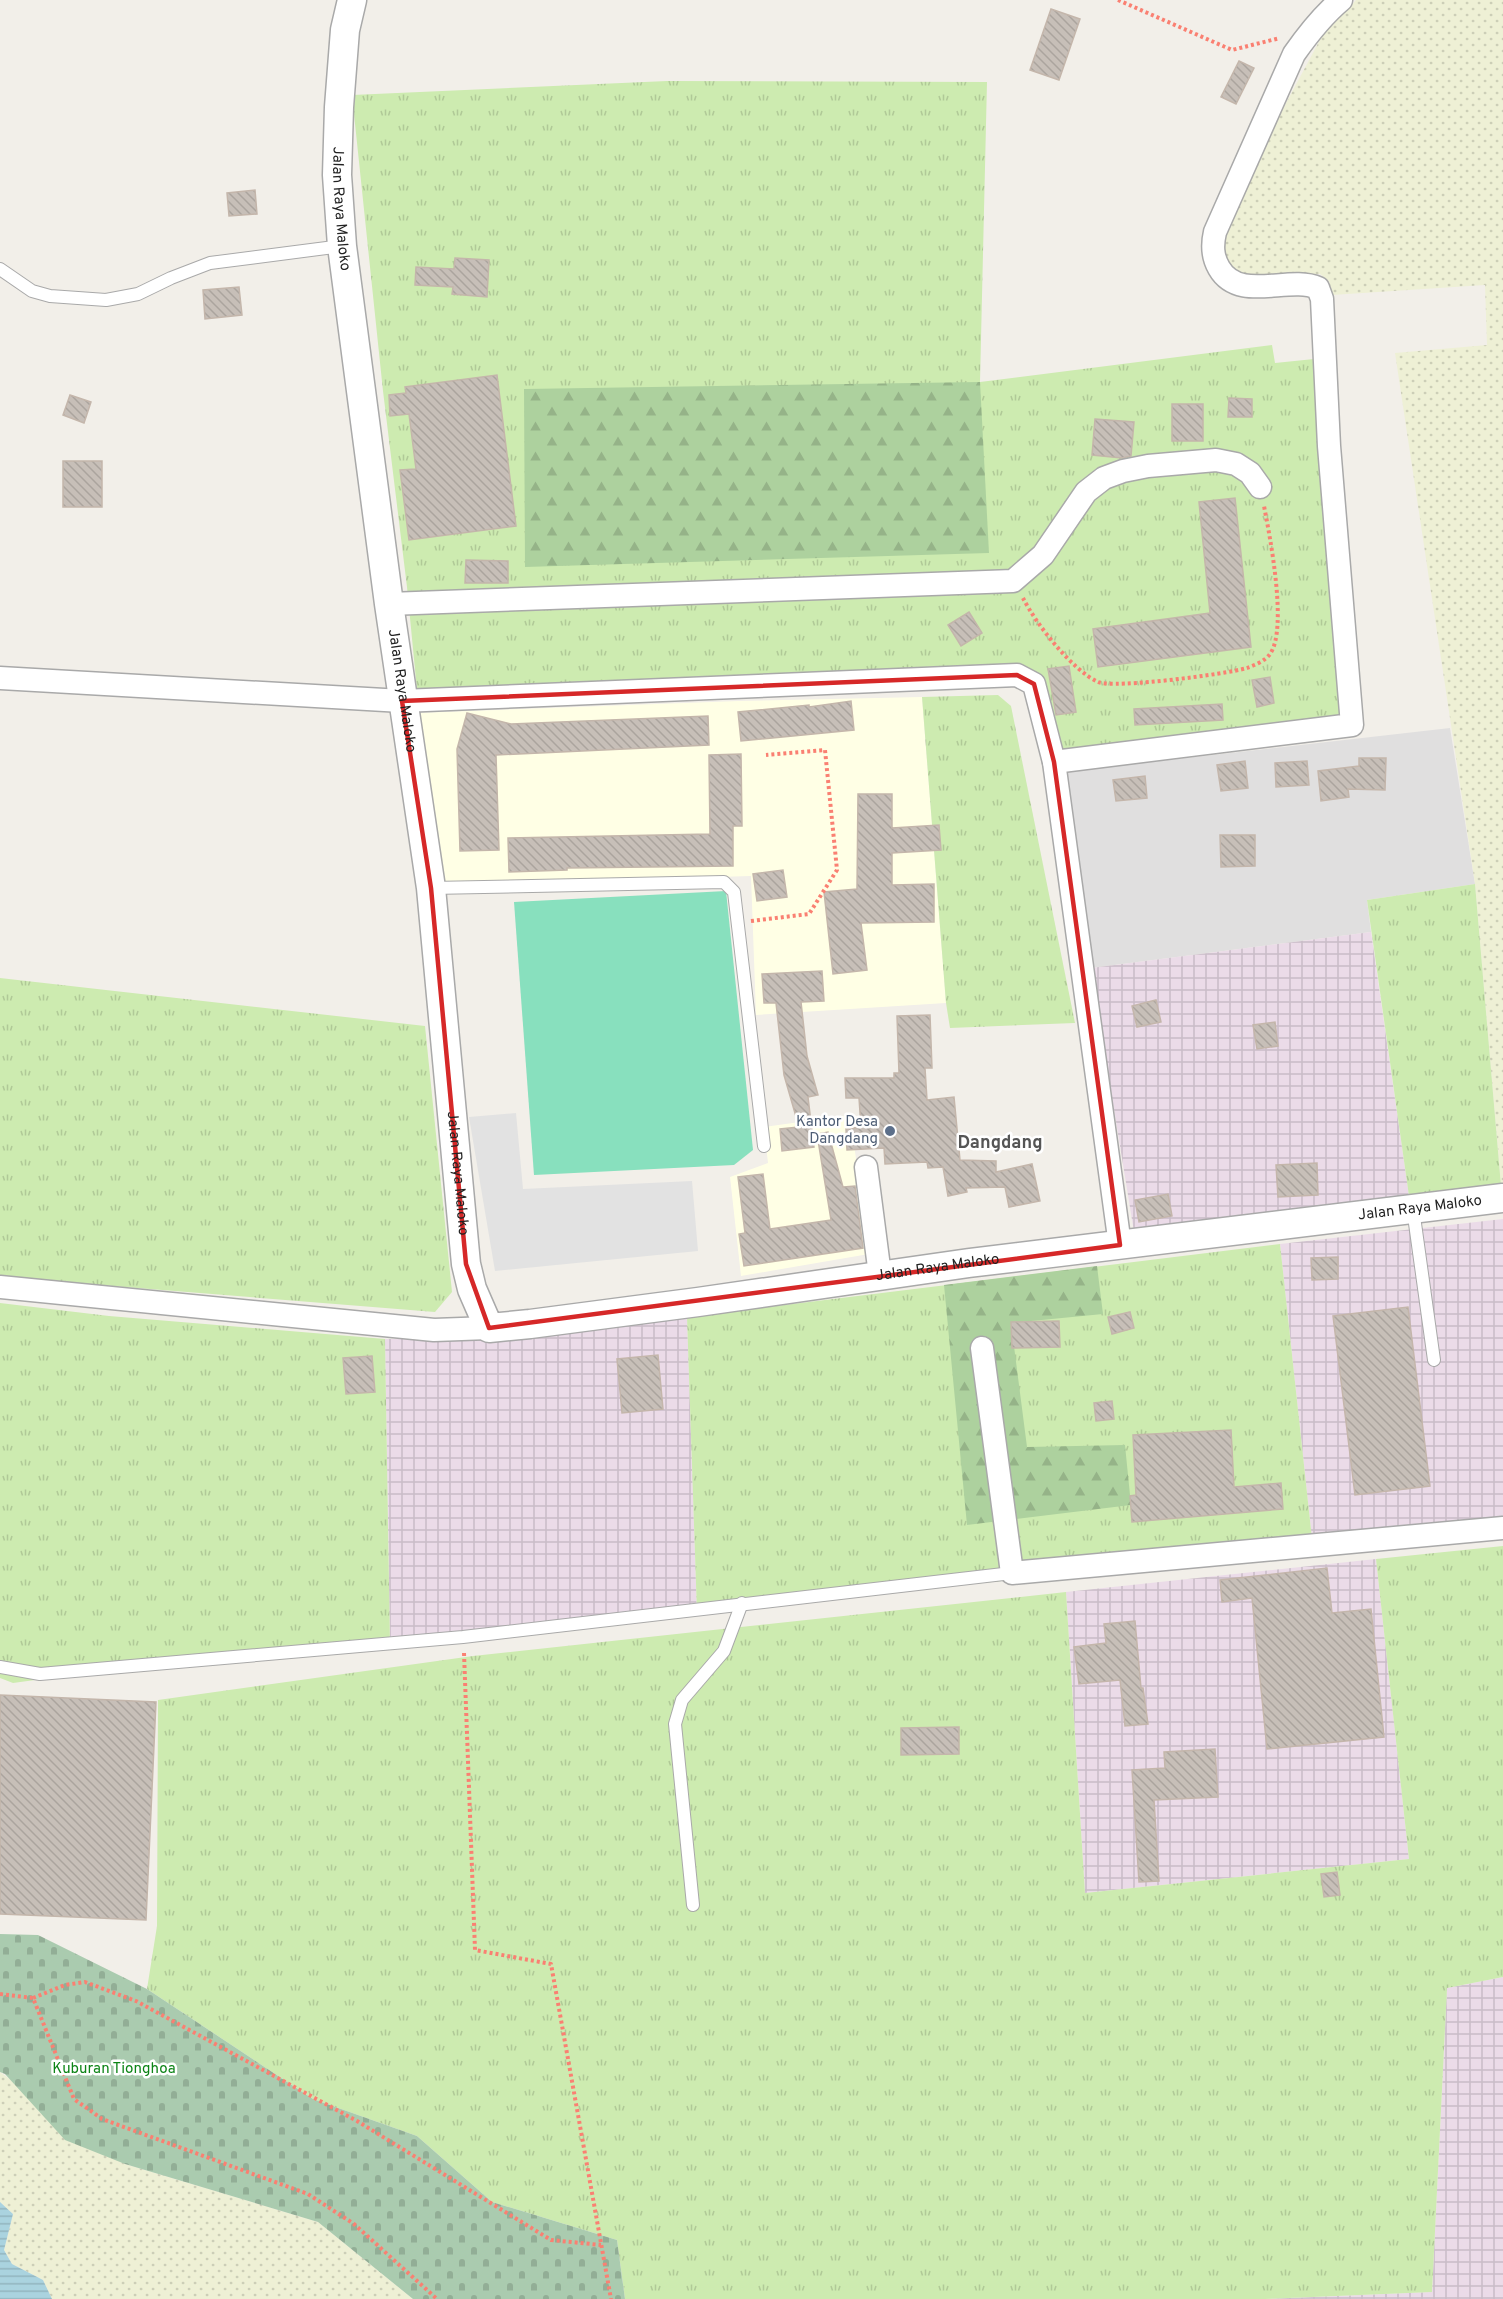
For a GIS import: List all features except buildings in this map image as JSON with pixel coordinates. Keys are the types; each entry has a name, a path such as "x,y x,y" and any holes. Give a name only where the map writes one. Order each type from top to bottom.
{"street":[{"name":"Jalan Raya Maloko","path":"352,0 345,30 339,107 337,175 342,246 388,604 431,888 466,1264 472,1290 489,1328 698,1302 880,1275 1503,1198"},
{"path":"1054,762 1352,725 1329,446 1322,299 1318,288 1308,284 1261,286 1239,284 1223,275 1214,260 1212,245 1215,232 1294,54 1310,31 1341,0"},
{"path":"388,604 1013,581 1043,555 1086,492 1104,478 1148,466 1216,460 1236,464 1250,473 1260,487"},
{"path":"0,678 402,701 1017,675 1034,684 1054,762 1120,1245"},
{"path":"866,1167 880,1275"},
{"path":"0,1287 434,1330 489,1328"},
{"path":"982,1348 1011,1573 1503,1528"}],"lane":[{"path":"0,269 32,291 50,296 106,300 138,294 210,263 342,246"},
{"path":"431,888 724,882 734,892 764,1146"},
{"path":"1412,1208 1434,1360"},
{"path":"0,1667 40,1674 463,1637 1011,1573"},
{"path":"693,1905 675,1724 682,1700 724,1651 742,1603"}],"path":[{"path":"1118,0 1233,50 1310,31"},
{"path":"1013,581 1036,620 1054,643 1073,662 1100,683 1113,685 1154,681 1247,668 1263,661 1270,654 1275,645 1278,624 1276,585 1260,487"},
{"path":"737,923 809,914 837,870 825,750 766,755"},
{"path":"463,1637 476,1950 551,1964 611,2299"},
{"path":"0,1994 33,1998 65,1985 85,1983 136,2001 357,2121 551,2240 601,2245"},
{"path":"33,1998 74,2098 102,2119 308,2194 354,2224 437,2299"}],"highlighted area":[{"path":"1017,675 1034,684 1054,762 1120,1245 489,1328 466,1264 431,888 402,701"}],"shaded area":[{"path":"1356,0 1503,0 1503,1186 1501,1186 1475,884 1395,353 1487,345 1485,285 1332,295 1329,281 1320,274 1229,277 1219,228 1322,36"},
{"path":"922,697 946,1003 756,1015 751,876 441,885 417,713"},
{"path":"1450,728 1475,884 1367,900 1371,932 1091,968 1045,774"},
{"path":"1371,932 1409,1196 1134,1232 1091,968"},
{"path":"516,1113 523,1189 692,1181 698,1251 495,1271 469,1117"},
{"path":"850,1115 869,1254 741,1276 730,1177 768,1163 764,1127"},
{"path":"1503,1219 1503,1528 1313,1548 1280,1244"},
{"path":"687,1317 697,1613 390,1645 385,1339 480,1339"},
{"path":"1376,1559 1409,1859 1085,1893 1066,1592"},
{"path":"1503,1977 1503,2299 1265,2299 1432,2292 1447,1988"},
{"path":"0,2072 125,2164 318,2222 413,2299 52,2299 43,2280 12,2264 4,2250 13,2214 0,2202"}],"green space":[{"path":"667,81 987,82 980,382 1272,345 1275,363 1314,359 1342,727 1045,755 1030,670 417,690 352,95"},
{"path":"980,382 989,553 525,567 524,389"},
{"path":"998,695 1011,706 1075,1023 950,1028 946,1003 922,697"},
{"path":"1475,884 1501,1186 1409,1196 1367,900"},
{"path":"726,891 753,1150 734,1165 534,1175 514,902"},
{"path":"0,978 425,1026 452,1292 435,1312 0,1277"},
{"path":"1280,1244 1313,1548 697,1613 687,1317"},
{"path":"1097,1266 1103,1314 1011,1323 1027,1447 1125,1445 1131,1505 967,1525 944,1285"},
{"path":"0,1303 109,1316 385,1339 390,1645 116,1669 13,1683 0,1678"},
{"path":"1503,1546 1503,1977 1447,1988 1432,2292 1265,2299 625,2299 617,2240 492,2202 417,2136 313,2099 147,1989 157,1926 158,1700 473,1656 1066,1592 1085,1893 1409,1859 1376,1559"},
{"name":"Kuburan Tionghoa","path":"0,1934 38,1935 147,1989 313,2099 417,2136 492,2202 617,2240 625,2299 413,2299 318,2222 125,2164 65,2140 5,2074 0,2072"}],"water":[{"path":"0,2202 13,2214 4,2250 12,2264 43,2280 52,2299 0,2299"}],"place":[{"name":"Kantor Desa Dangdang","path":"890,1131"}],"district":[{"name":"Dangdang","path":"1000,1143"}]}
